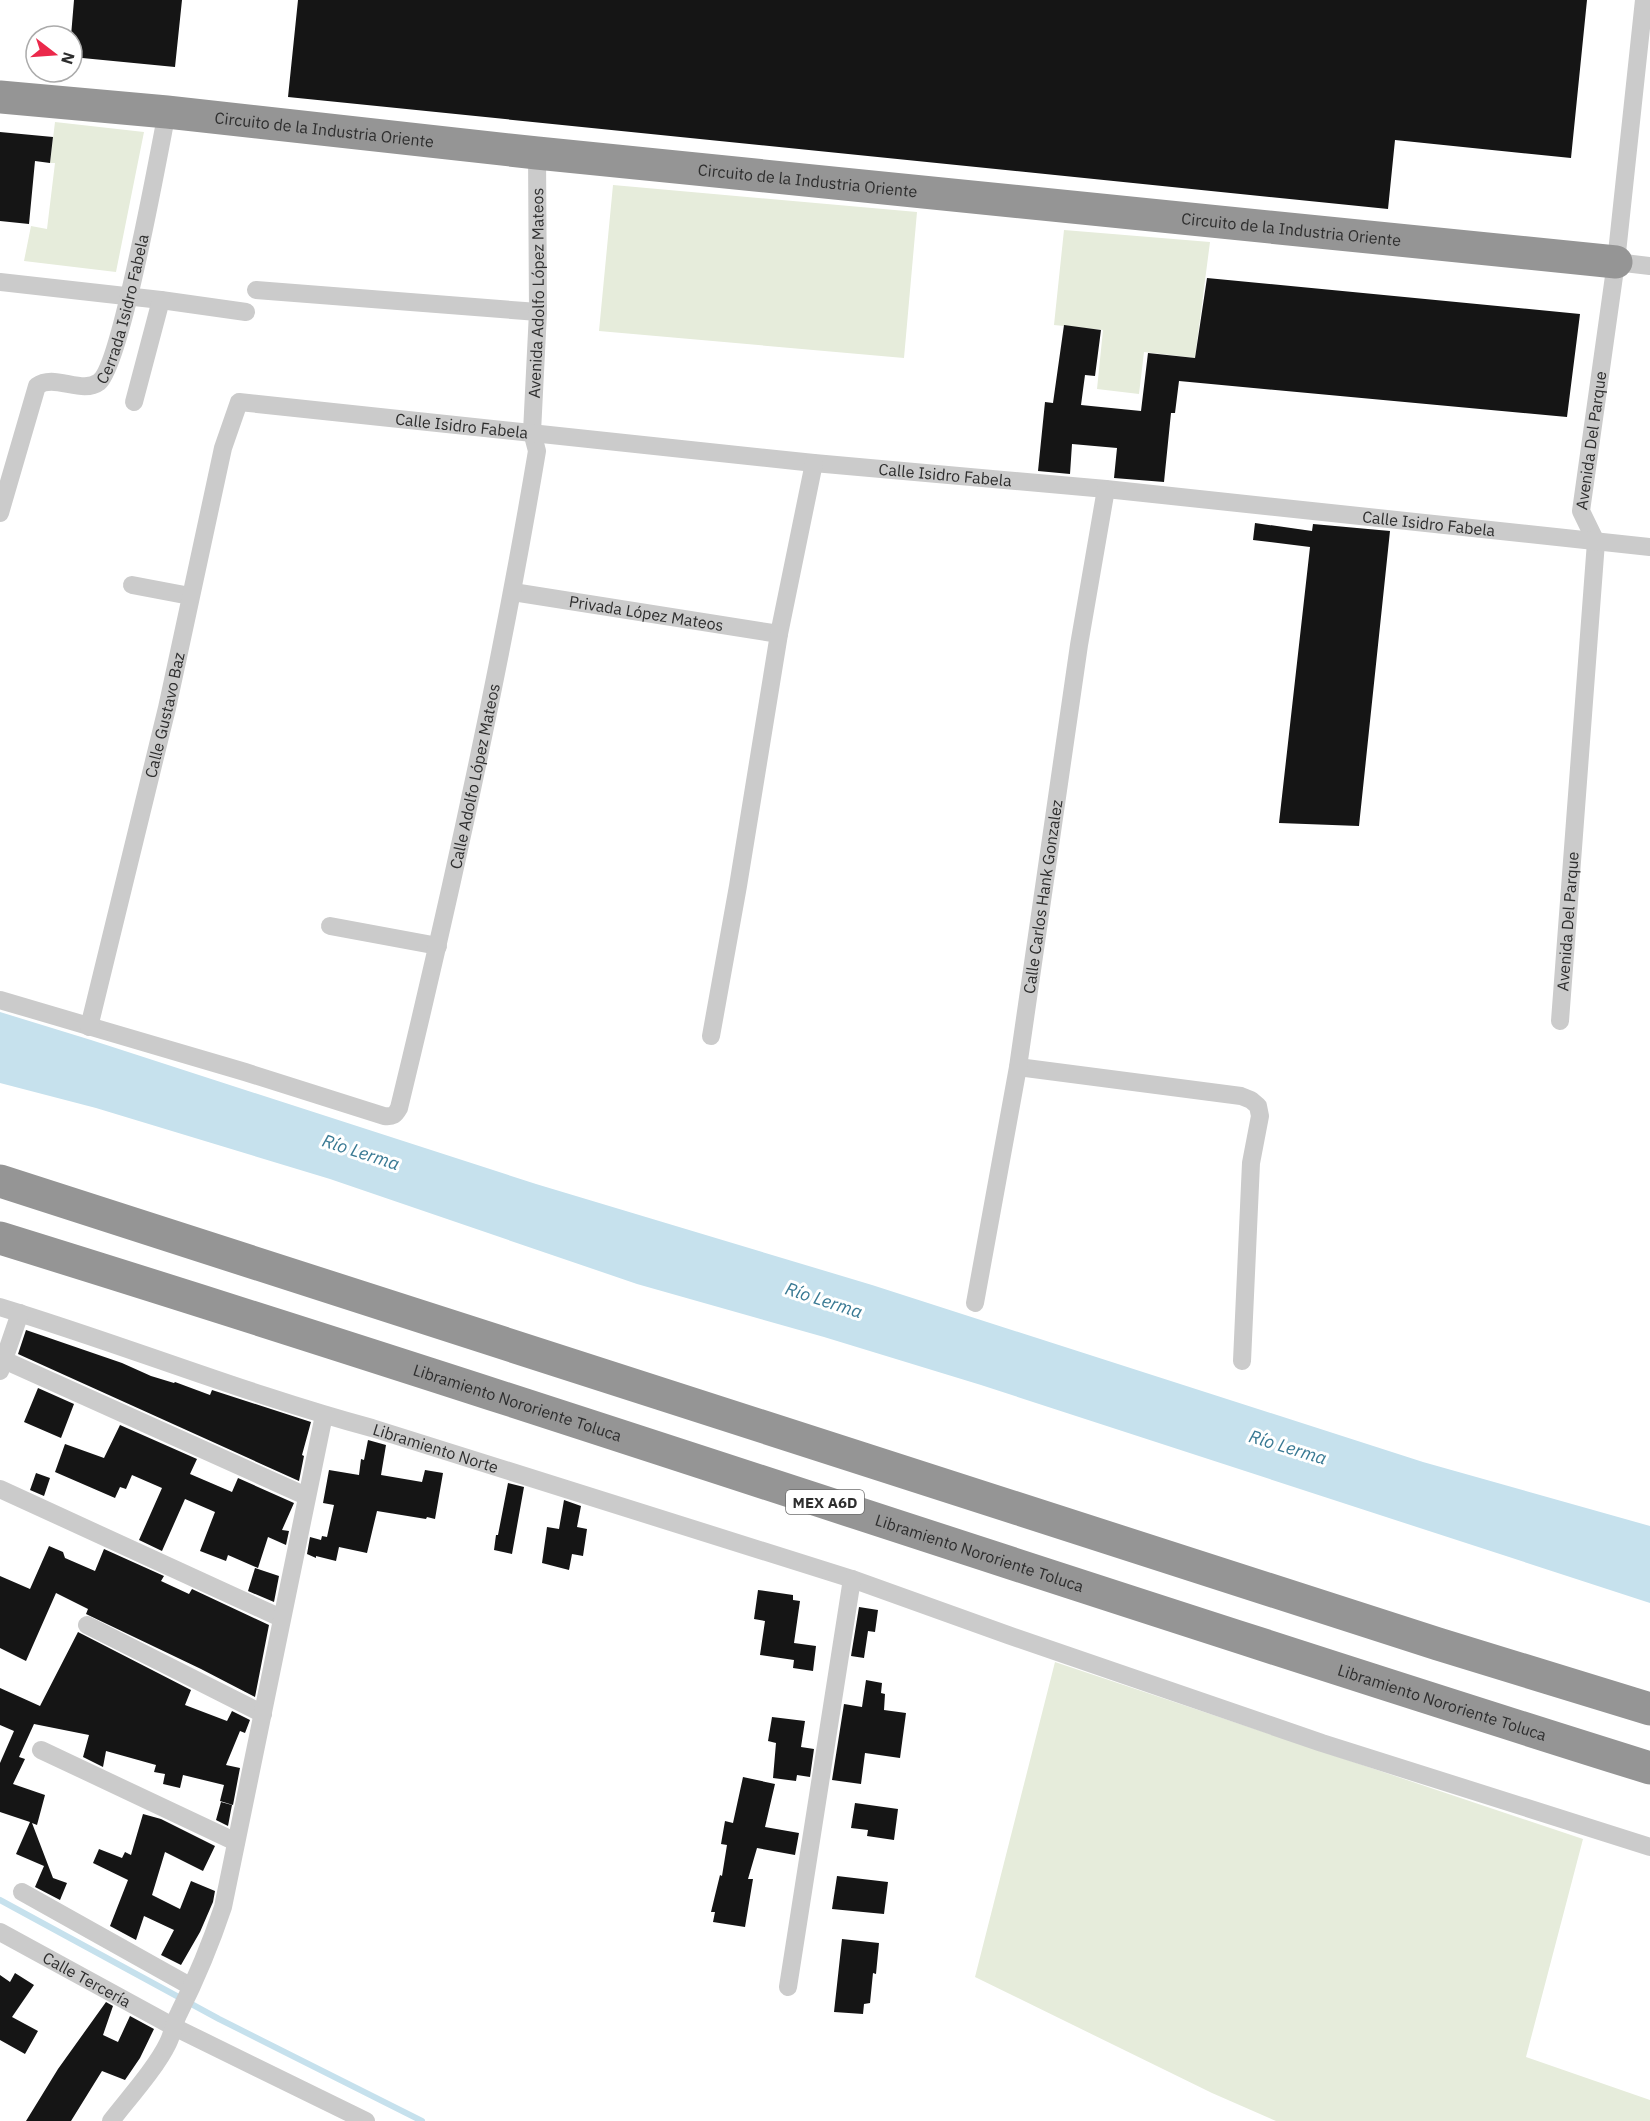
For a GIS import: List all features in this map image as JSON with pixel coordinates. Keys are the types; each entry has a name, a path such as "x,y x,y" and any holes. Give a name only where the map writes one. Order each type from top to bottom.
{"highway":[{"name":"Circuito de la Industria Oriente","path":"0,97 168,112 537,153 1616,262"},
{"path":"0,1180 1427,1640 1650,1709"},
{"name":"Libramiento Nororiente Toluca","path":"0,1238 306,1333 1419,1696 1650,1768"}],"street":[{"name":"Avenida Del Parque","path":"1560,1021 1596,542 1581,511 1616,262 1644,0"},
{"name":"Cerrada Isidro Fabela","path":"0,513 37,386 46,382 88,386 102,380 107,372 129,297 168,112"},
{"name":"Avenida Adolfo López Mateos","path":"532,432 538,312 537,153"},
{"path":"1616,262 1650,266"},
{"path":"0,282 246,312"},
{"path":"256,290 538,312"},
{"path":"134,402 160,300"},
{"name":"Calle Isidro Fabela","path":"239,402 814,463 1106,489 1650,547"},
{"name":"Calle Gustavo Baz","path":"89,1027 167,708 223,448 239,402"},
{"name":"Calle Adolfo López Mateos","path":"89,1027 245,1072 384,1116 395,1115 399,1108 438,946 513,592 537,451 532,432"},
{"path":"711,1036 738,886 778,634 814,463"},
{"name":"Calle Carlos Hank Gonzalez","path":"975,1304 1018,1067 1079,645 1106,489"},
{"path":"132,585 190,596"},
{"name":"Privada López Mateos","path":"513,592 778,634"},
{"path":"330,926 438,946"},
{"path":"0,1000 89,1027"},
{"path":"1018,1067 1241,1096 1258,1106 1260,1116 1251,1163 1242,1361"},
{"name":"Libramiento Norte","path":"0,1307 86,1333 324,1415 372,1428 852,1579 1322,1743 1650,1847"},
{"path":"20,1313 2,1365 306,1497"},
{"path":"111,2121 168,2043 208,1952 223,1907 324,1415"},
{"path":"0,1489 281,1618"},
{"path":"788,1987 852,1579"},
{"path":"87,1625 263,1714"},
{"path":"41,1750 236,1842"},
{"path":"22,1892 182,2007 366,2121"},
{"name":"Calle Tercería","path":"0,1932 182,2007"}],"green space":[{"path":"55,122 144,132 116,272 24,261 31,226 47,229 55,163 50,163"},
{"path":"613,185 917,212 904,358 599,331"},
{"path":"1064,230 1210,242 1195,358 1144,352 1139,394 1097,389 1103,330 1054,325"},
{"path":"1055,1662 1583,1839 1526,2057 1650,2100 1650,2121 1276,2121 1212,2093 975,1977"}],"water":[{"name":"Río Lerma","path":"0,1012 536,1184 872,1285 1423,1462 1650,1526 1650,1603 981,1385 824,1337 637,1284 330,1179 96,1108 0,1083"}],"building":[{"path":"74,0 182,0 175,67 84,58 84,24 72,24"},
{"path":"298,0 1587,0 1571,158 1395,140 1388,209 288,97"},
{"path":"0,132 53,137 50,163 35,161 29,224 0,221"},
{"path":"1207,278 1580,314 1567,417 1179,381 1175,413 1171,413 1164,482 1114,478 1117,448 1072,444 1070,474 1038,471 1045,402 1053,403 1064,325 1101,330 1095,376 1085,375 1081,405 1141,411 1148,353 1195,358"},
{"path":"1255,523 1312,531 1313,524 1390,531 1359,826 1279,823 1310,547 1253,540"},
{"path":"26,1330 122,1363 151,1376 210,1395 212,1390 311,1422 302,1455 304,1456 299,1481 18,1354"},
{"path":"38,1388 74,1404 61,1438 24,1422"},
{"path":"120,1425 197,1459 190,1474 232,1492 238,1478 294,1503 282,1530 289,1531 286,1545 268,1537 258,1568 228,1555 226,1561 200,1551 215,1512 185,1499 162,1551 139,1540 162,1488 132,1475 126,1489 120,1487 115,1498 55,1472 65,1444 104,1458"},
{"path":"368,1440 386,1445 381,1475 422,1482 425,1470 443,1473 435,1519 377,1511 367,1553 339,1547 336,1561 307,1554 310,1537 321,1540 322,1536 327,1537 334,1505 323,1503 329,1470 359,1475 361,1459 364,1460"},
{"path":"36,1473 50,1478 44,1496 30,1490"},
{"path":"508,1483 524,1487 512,1554 494,1550"},
{"path":"564,1500 581,1506 577,1527 587,1529 583,1556 572,1554 569,1570 542,1563 547,1527 559,1529"},
{"path":"49,1546 63,1552 65,1558 95,1571 104,1549 164,1576 161,1581 189,1594 192,1589 269,1625 255,1697 86,1614 88,1609 56,1593 26,1661 0,1648 0,1576 30,1589"},
{"path":"255,1568 279,1576 274,1602 248,1591"},
{"path":"758,1590 793,1595 793,1600 800,1601 794,1643 816,1646 813,1671 793,1668 794,1660 760,1655 765,1621 754,1619"},
{"path":"859,1607 878,1610 875,1632 868,1631 864,1658 851,1656"},
{"path":"78,1632 191,1690 185,1705 227,1721 232,1711 250,1720 245,1733 240,1731 226,1765 240,1768 233,1805 220,1801 224,1785 183,1775 180,1788 163,1784 165,1774 154,1772 156,1765 106,1751 103,1767 83,1757 89,1735 34,1724 19,1757 25,1759 13,1784 45,1795 37,1825 32,1823 53,1878 67,1883 60,1900 35,1887 44,1866 16,1854 30,1822 0,1812 0,1763 14,1731 0,1725 0,1688 40,1706"},
{"path":"866,1680 882,1683 881,1693 885,1694 884,1710 906,1713 900,1758 865,1753 861,1784 832,1780 844,1704 862,1707"},
{"path":"772,1717 805,1721 801,1747 814,1749 810,1777 797,1775 796,1781 773,1778 776,1743 768,1741"},
{"path":"743,1777 775,1784 765,1827 799,1833 795,1855 757,1848 748,1879 753,1879 745,1927 713,1922 715,1912 711,1912 720,1875 722,1876 727,1845 721,1844 725,1821 733,1823"},
{"path":"221,1802 232,1805 228,1826 216,1820"},
{"path":"855,1803 898,1809 894,1840 867,1836 868,1830 851,1828"},
{"path":"143,1814 161,1819 215,1846 203,1871 165,1852 152,1895 180,1909 191,1881 215,1891 213,1902 200,1932 181,1965 161,1955 174,1930 144,1916 136,1940 110,1926 128,1880 93,1863 99,1849 122,1858 125,1852 131,1855"},
{"path":"837,1876 888,1882 884,1914 832,1909"},
{"path":"842,1939 879,1943 870,2003 864,2004 863,2014 834,2012"},
{"path":"15,1973 34,1985 12,2017 38,2031 25,2054 0,2040 0,1975 10,1982"},
{"path":"106,2002 113,2006 103,2035 118,2042 130,2016 154,2029 140,2058 125,2080 102,2071 71,2121 26,2121 58,2069"}],"waterway":[{"path":"0,1900 219,2019 422,2121"}]}
